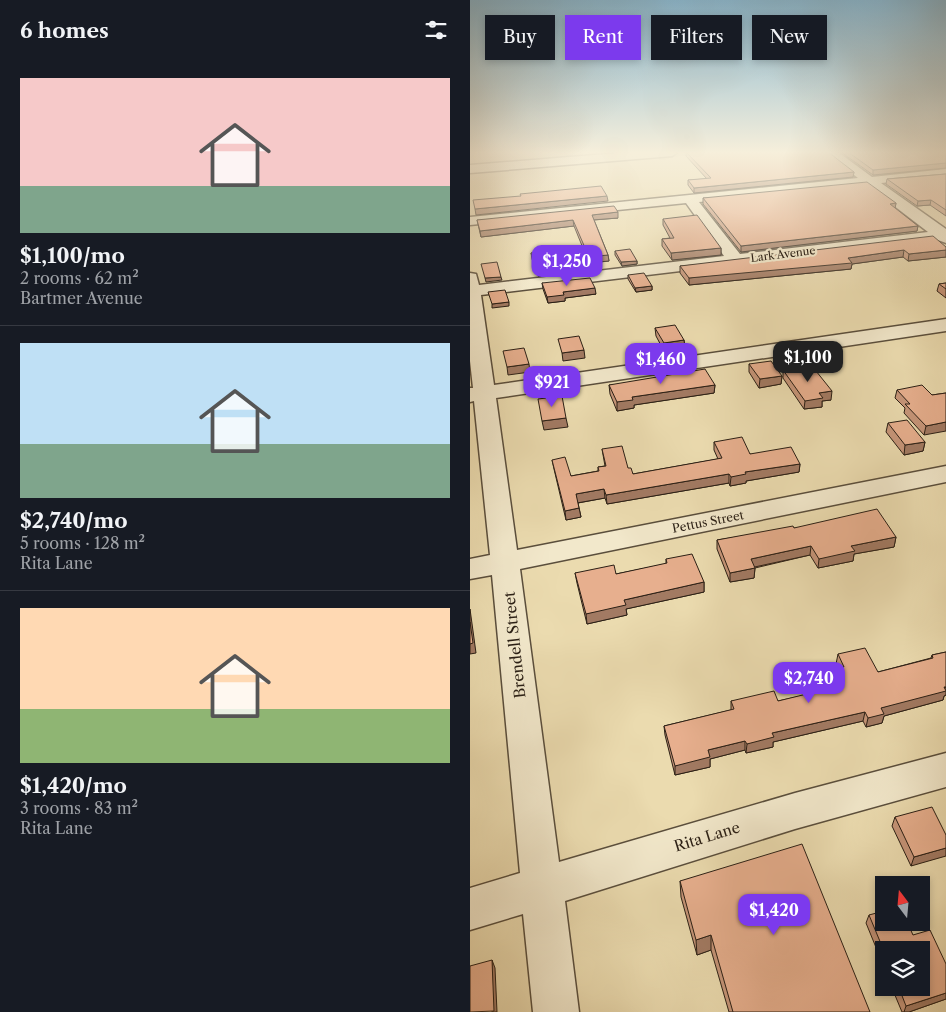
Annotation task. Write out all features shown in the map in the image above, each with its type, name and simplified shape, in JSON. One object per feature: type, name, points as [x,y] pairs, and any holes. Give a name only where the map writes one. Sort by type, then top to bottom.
[{"type":"street","points":[[470,221],[678,199]]},
{"type":"street","points":[[691,199],[736,260]]},
{"type":"street","points":[[894,199],[945,236]]},
{"type":"street","name":"Lark Avenue","points":[[471,287],[736,260],[945,236]]},
{"type":"street","name":"Brendell Street","points":[[471,287],[477,394],[505,562],[556,1012]]},
{"type":"street","points":[[477,394],[946,325]]},
{"type":"street","name":"Pettus Street","points":[[470,569],[946,474]]},
{"type":"street","name":"Rita Lane","points":[[470,908],[785,814],[946,770]]},
{"type":"building","points":[[482,199],[574,199],[475,209],[473,200]]},
{"type":"building","points":[[704,199],[891,199],[896,203],[890,204],[918,226],[741,246]]},
{"type":"building","points":[[916,199],[946,199],[946,210],[931,200],[918,201]]},
{"type":"building","points":[[614,206],[618,212],[592,215],[608,255],[589,257],[573,220],[480,231],[477,220]]},
{"type":"building","points":[[697,215],[721,248],[671,253],[662,239],[674,238],[663,219]]},
{"type":"building","points":[[933,236],[946,247],[946,250],[909,254],[904,250],[848,258],[852,263],[689,278],[680,266]]},
{"type":"building","points":[[630,249],[637,261],[621,262],[615,251]]},
{"type":"building","points":[[552,250],[553,254],[576,251],[583,264],[537,270],[531,253]]},
{"type":"building","points":[[497,262],[501,277],[485,278],[481,264]]},
{"type":"building","points":[[644,273],[652,286],[635,288],[628,275]]},
{"type":"building","points":[[590,278],[595,288],[563,292],[564,295],[547,297],[542,283]]},
{"type":"building","points":[[946,283],[946,289],[939,284]]},
{"type":"building","points":[[505,290],[509,302],[492,304],[488,292]]},
{"type":"building","points":[[675,325],[684,340],[664,343],[655,328]]},
{"type":"building","points":[[579,336],[584,350],[562,353],[558,339]]},
{"type":"building","points":[[524,348],[529,364],[507,367],[503,351]]},
{"type":"building","points":[[771,361],[782,376],[760,379],[749,364]]},
{"type":"building","points":[[812,366],[832,391],[819,393],[823,398],[805,401],[783,370]]},
{"type":"building","points":[[705,369],[715,385],[632,397],[633,400],[617,402],[609,385]]},
{"type":"building","points":[[922,385],[932,395],[946,393],[946,422],[926,426],[905,404],[910,404],[897,390]]},
{"type":"building","points":[[562,396],[566,418],[542,421],[538,399]]},
{"type":"building","points":[[907,420],[925,442],[905,445],[888,423]]},
{"type":"building","points":[[742,437],[750,454],[791,447],[800,464],[745,472],[746,474],[731,477],[729,474],[606,495],[604,489],[576,494],[579,508],[565,511],[552,460],[565,457],[571,476],[599,471],[598,467],[606,466],[602,449],[622,446],[628,468],[631,468],[633,474],[722,458],[714,442]]},
{"type":"building","points":[[877,509],[896,537],[851,546],[855,551],[819,559],[811,546],[751,559],[755,568],[730,573],[717,540],[793,526],[794,528]]},
{"type":"building","points":[[692,554],[704,582],[624,600],[626,605],[586,614],[575,573],[614,565],[616,574],[667,563],[666,559]]},
{"type":"building","points":[[470,622],[473,643],[470,644]]},
{"type":"building","points":[[865,648],[878,672],[933,658],[932,655],[946,652],[946,687],[944,687],[946,691],[881,708],[884,714],[868,718],[865,712],[772,733],[774,737],[747,744],[745,741],[708,750],[710,757],[675,766],[664,726],[734,709],[731,701],[774,691],[778,701],[815,692],[807,674],[844,667],[838,654]]},
{"type":"building","points":[[932,807],[946,835],[946,848],[914,857],[895,817]]},
{"type":"building","points":[[802,844],[870,1012],[733,1012],[711,935],[696,940],[680,881]]},
{"type":"building","points":[[875,913],[875,929],[869,915]]},
{"type":"building","points":[[930,930],[946,964],[946,993],[906,1006],[902,996],[930,996],[930,941],[880,941],[876,931],[911,931],[913,935]]},
{"type":"building","points":[[492,960],[494,1011],[470,1012],[470,966]]}]
